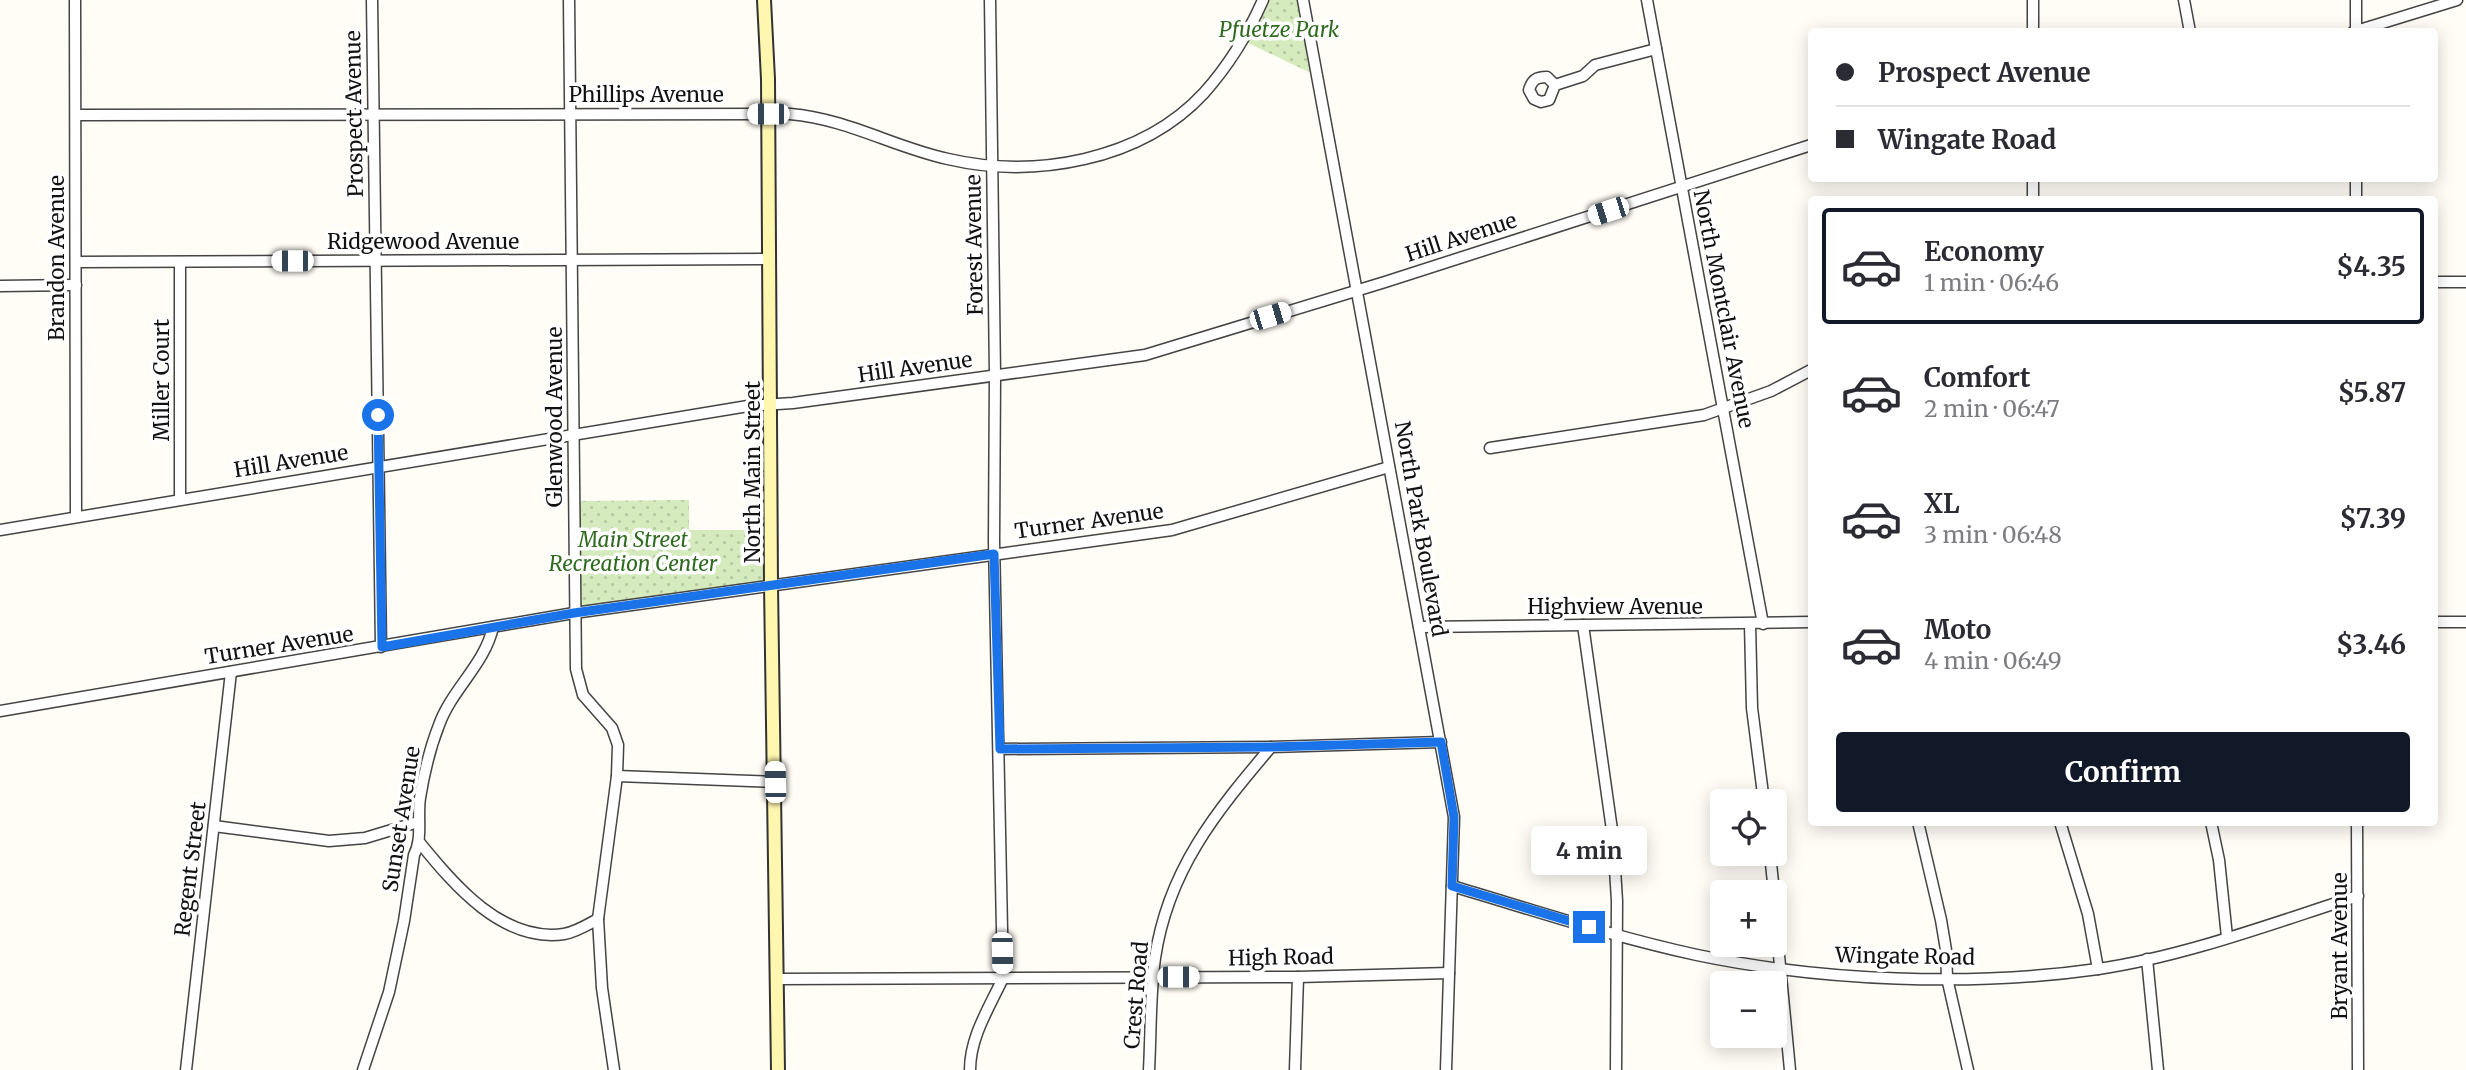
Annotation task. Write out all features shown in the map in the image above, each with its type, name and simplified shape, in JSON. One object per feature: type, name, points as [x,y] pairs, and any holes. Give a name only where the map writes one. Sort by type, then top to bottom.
[{"type":"street","name":"Brandon Avenue","points":[[75,0],[76,516]]},
{"type":"street","name":"Prospect Avenue","points":[[372,0],[382,647]]},
{"type":"street","name":"Glenwood Avenue","points":[[569,0],[576,669],[578,684],[590,705],[612,728],[618,745],[617,776],[598,919],[603,1000],[614,1070]]},
{"type":"street","name":"North Main Street","points":[[764,0],[768,114],[778,1070]]},
{"type":"street","name":"Forest Avenue","points":[[970,1070],[970,1055],[976,1036],[1003,978],[994,554],[995,376],[990,0]]},
{"type":"street","name":"Phillips Avenue","points":[[76,115],[768,114],[822,117],[930,155],[992,166],[1039,166],[1083,159],[1128,145],[1160,128],[1202,95],[1227,66],[1242,44],[1263,0]]},
{"type":"street","name":"North Park Boulevard","points":[[1303,0],[1454,817],[1446,1070]]},
{"type":"street","name":"North Montclair Avenue","points":[[1647,0],[1763,624]]},
{"type":"street","points":[[2033,0],[2033,28]]},
{"type":"street","points":[[2184,0],[2189,28]]},
{"type":"street","points":[[2355,28],[2356,0]]},
{"type":"street","points":[[2365,28],[2457,0]]},
{"type":"street","points":[[1555,85],[1583,76],[1595,65],[1656,49]]},
{"type":"street","name":"Hill Avenue","points":[[0,530],[771,404],[1145,355],[1808,146]]},
{"type":"street","name":"Ridgewood Avenue","points":[[76,262],[769,260]]},
{"type":"street","name":"Miller Court","points":[[180,262],[180,499]]},
{"type":"street","points":[[2438,282],[2466,282]]},
{"type":"street","points":[[0,286],[76,285]]},
{"type":"street","points":[[1490,448],[1704,415],[1771,391],[1808,372]]},
{"type":"street","name":"Turner Avenue","points":[[0,711],[574,613],[1172,530],[1389,467]]},
{"type":"street","name":"Highview Avenue","points":[[1419,626],[1808,622]]},
{"type":"street","points":[[2438,622],[2466,622]]},
{"type":"street","points":[[1750,624],[1752,708],[1762,789]]},
{"type":"street","points":[[1583,625],[1614,837],[1616,1070]]},
{"type":"street","name":"Sunset Avenue","points":[[363,1070],[389,992],[404,921],[414,855],[420,843],[418,822],[428,756],[439,724],[455,693],[489,644],[492,627]]},
{"type":"street","name":"Regent Street","points":[[186,1070],[232,672]]},
{"type":"street","points":[[1000,749],[1271,747],[1441,742]]},
{"type":"street","name":"Crest Road","points":[[1149,1070],[1157,948],[1165,915],[1183,867],[1212,819],[1271,747]]},
{"type":"street","points":[[617,776],[775,782]]},
{"type":"street","points":[[214,826],[329,841],[365,838],[418,822]]},
{"type":"street","points":[[1919,826],[1941,920],[1947,978],[1968,1070]]},
{"type":"street","points":[[2061,826],[2088,914],[2098,968]]},
{"type":"street","points":[[2212,826],[2227,937]]},
{"type":"street","name":"Bryant Avenue","points":[[2357,826],[2358,1070]]},
{"type":"street","points":[[420,843],[463,893],[515,927],[536,933],[555,934],[571,932],[598,919]]},
{"type":"street","name":"Wingate Road","points":[[1452,886],[1616,935],[1698,955],[1779,970],[1947,978],[2025,975],[2098,968],[2147,959],[2358,896]]},
{"type":"street","points":[[1778,957],[1790,1070]]},
{"type":"street","points":[[2147,959],[2158,1070]]},
{"type":"street","name":"High Road","points":[[778,979],[1449,973]]},
{"type":"street","points":[[1295,1070],[1298,976]]},
{"type":"green space","name":"Pfuetze Park","points":[[1265,0],[1301,0],[1315,75],[1246,42]]},
{"type":"green space","name":"Main Street Recreation Center","points":[[689,500],[689,530],[767,530],[767,581],[580,610],[579,501]]},
{"type":"route","points":[[378,415],[382,647],[574,613],[994,554],[1000,749],[1271,747],[1441,742],[1454,817],[1452,886],[1589,927]]}]
